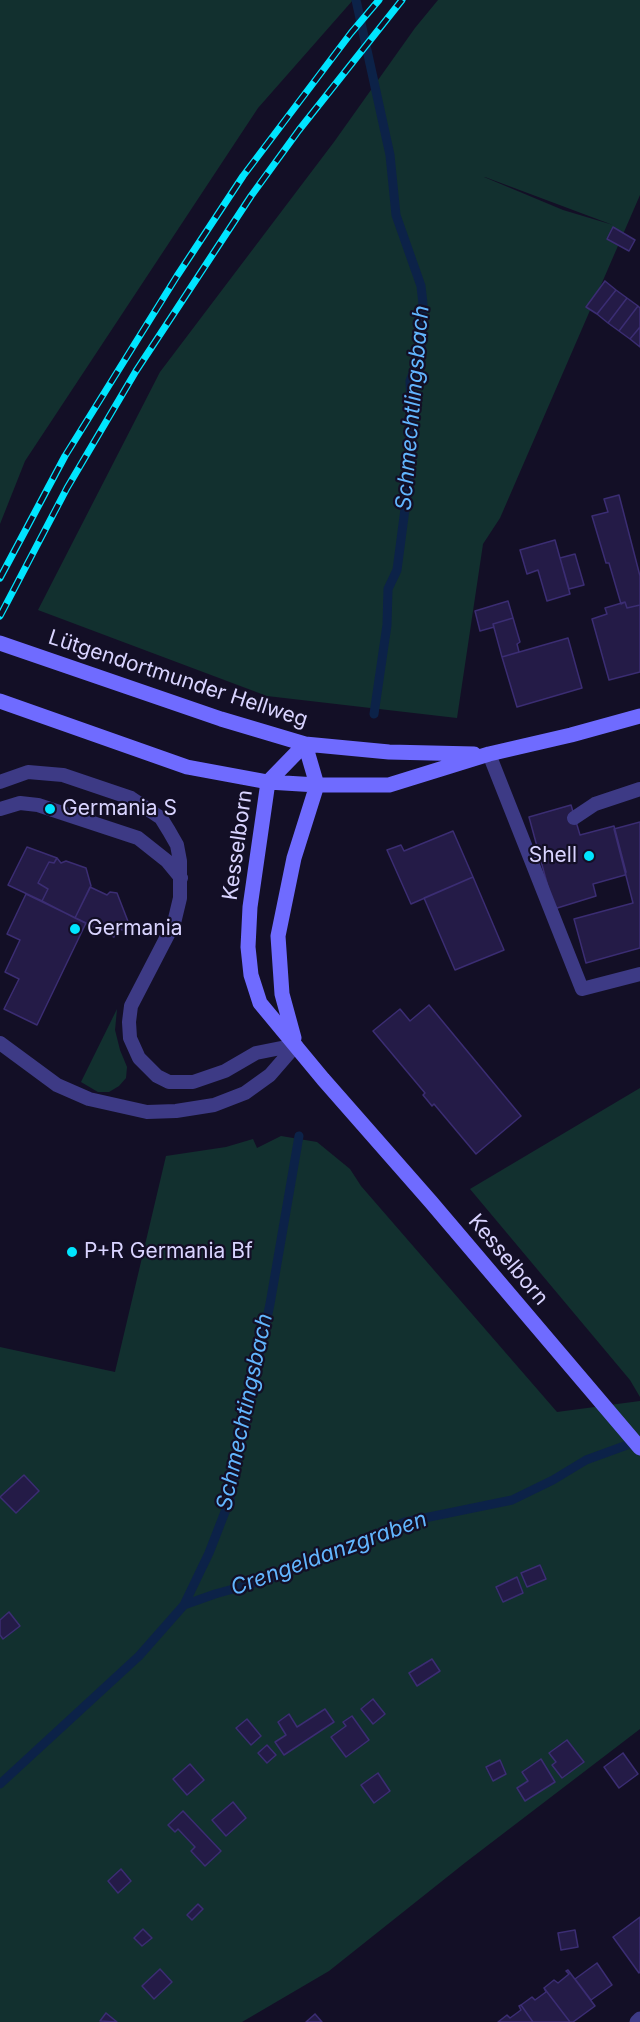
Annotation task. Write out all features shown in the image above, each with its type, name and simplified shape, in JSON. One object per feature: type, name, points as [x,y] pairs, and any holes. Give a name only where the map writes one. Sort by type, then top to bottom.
[{"type":"main road","name":"Lütgendortmunder Hellweg","points":[[0,643],[221,719],[305,744],[389,752],[489,754]]},
{"type":"main road","name":"Lütgendortmunder Hellweg","points":[[0,701],[187,767],[268,782],[317,785],[390,785],[489,754],[640,716]]},
{"type":"main road","name":"Kesselborn","points":[[305,744],[268,782],[250,907],[248,947],[251,975],[260,1003],[640,1448]]},
{"type":"main road","points":[[305,744],[317,785]]},
{"type":"main road","name":"Kesselborn","points":[[296,1045],[282,994],[278,936],[294,858],[317,785]]},
{"type":"lane","points":[[489,754],[526,830],[582,989],[640,974]]},
{"type":"lane","points":[[0,782],[28,772],[63,775],[131,798],[161,819],[177,845],[181,878],[180,898],[174,923],[131,1006],[130,1038],[138,1058],[157,1076],[169,1082],[193,1082],[225,1071],[256,1053],[296,1045]]},
{"type":"lane","points":[[574,818],[595,804],[640,789]]},
{"type":"lane","points":[[0,809],[20,803],[38,805],[138,838],[167,861],[181,878]]},
{"type":"lane","points":[[0,1043],[57,1085],[89,1099],[147,1112],[176,1111],[214,1105],[245,1093],[270,1076],[296,1045]]},
{"type":"green space","points":[[0,0],[353,0],[258,108],[25,461],[0,524]]},
{"type":"green space","points":[[438,0],[640,0],[640,195],[500,518],[483,544],[457,718],[267,696],[38,610],[160,372],[334,142],[415,28]],"holes":[[[484,177],[613,225],[563,210]]]},
{"type":"green space","points":[[117,1009],[115,1030],[127,1067],[126,1078],[109,1092],[98,1092],[81,1082]]},
{"type":"green space","points":[[640,1088],[640,1397],[630,1380],[470,1189]]},
{"type":"green space","points":[[281,1136],[317,1142],[350,1169],[361,1186],[557,1412],[640,1401],[640,1729],[466,1862],[329,1971],[242,2022],[0,2022],[0,1347],[115,1372],[166,1156],[226,1147],[253,1139],[257,1148]]},
{"type":"building","points":[[613,227],[635,240],[629,251],[607,239]]},
{"type":"building","points":[[605,281],[616,290],[597,314],[586,307]]},
{"type":"building","points":[[616,290],[627,298],[608,323],[597,314]]},
{"type":"building","points":[[627,298],[638,306],[619,331],[608,323]]},
{"type":"building","points":[[638,306],[640,308],[640,327],[630,339],[619,331]]},
{"type":"building","points":[[640,327],[640,347],[630,339]]},
{"type":"building","points":[[619,495],[640,576],[640,605],[627,608],[625,602],[621,604],[592,516],[608,512],[604,499]]},
{"type":"building","points":[[555,540],[570,594],[547,601],[538,570],[527,574],[520,550]]},
{"type":"building","points":[[575,554],[584,585],[569,589],[560,558]]},
{"type":"building","points":[[508,601],[513,618],[480,631],[475,611]]},
{"type":"building","points":[[625,602],[627,608],[640,605],[640,672],[609,680],[592,619],[607,614],[605,608]]},
{"type":"building","points":[[513,618],[520,642],[517,644],[519,652],[502,657],[493,624]]},
{"type":"building","points":[[568,638],[582,688],[517,707],[502,657]]},
{"type":"building","points":[[571,805],[580,835],[614,826],[626,872],[625,875],[593,884],[596,896],[554,909],[529,817]]},
{"type":"building","points":[[640,822],[640,948],[586,963],[574,919],[633,903],[614,829]]},
{"type":"building","points":[[453,831],[473,877],[411,904],[387,850],[401,845],[404,851]]},
{"type":"building","points":[[27,847],[57,858],[54,863],[49,862],[38,883],[48,889],[42,901],[8,885]]},
{"type":"building","points":[[57,858],[61,863],[66,861],[86,868],[91,886],[75,918],[42,901],[48,889],[38,883],[49,862],[54,863]]},
{"type":"building","points":[[473,877],[504,950],[455,970],[424,898]]},
{"type":"building","points":[[90,887],[107,895],[110,892],[117,893],[129,924],[123,930],[117,929],[114,937],[75,918]]},
{"type":"building","points":[[26,894],[86,923],[37,1025],[4,1009],[19,979],[5,972],[20,940],[7,934]]},
{"type":"building","points":[[429,1005],[521,1116],[476,1154],[434,1104],[432,1106],[423,1095],[425,1093],[373,1031],[400,1009],[410,1021]]},
{"type":"building","points":[[24,1475],[39,1491],[16,1513],[0,1497]]},
{"type":"building","points":[[540,1565],[546,1579],[527,1587],[521,1573]]},
{"type":"building","points":[[517,1577],[523,1593],[503,1602],[496,1587]]},
{"type":"building","points":[[9,1612],[20,1626],[3,1639],[0,1635],[0,1620]]},
{"type":"building","points":[[432,1659],[440,1671],[417,1686],[409,1673]]},
{"type":"building","points":[[373,1699],[385,1714],[373,1724],[361,1709]]},
{"type":"building","points":[[325,1709],[334,1722],[284,1755],[275,1742],[286,1735],[278,1722],[289,1714],[297,1727]]},
{"type":"building","points":[[352,1716],[369,1740],[346,1757],[331,1737],[346,1726],[343,1722]]},
{"type":"building","points":[[247,1719],[261,1736],[251,1745],[236,1728]]},
{"type":"building","points":[[567,1740],[584,1762],[562,1778],[552,1765],[556,1762],[549,1753]]},
{"type":"building","points":[[267,1745],[276,1755],[267,1763],[258,1753]]},
{"type":"building","points":[[623,1753],[638,1774],[619,1788],[604,1767]]},
{"type":"building","points":[[541,1759],[555,1782],[525,1801],[517,1788],[528,1781],[522,1772]]},
{"type":"building","points":[[500,1760],[506,1774],[493,1781],[486,1767]]},
{"type":"building","points":[[190,1764],[204,1780],[187,1795],[173,1779]]},
{"type":"building","points":[[378,1773],[390,1791],[374,1803],[361,1785]]},
{"type":"building","points":[[233,1802],[246,1818],[226,1836],[212,1820]]},
{"type":"building","points":[[183,1811],[221,1851],[205,1866],[191,1851],[195,1847],[178,1829],[175,1832],[168,1825]]},
{"type":"building","points":[[121,1869],[131,1881],[118,1893],[108,1881]]},
{"type":"building","points":[[198,1904],[203,1909],[192,1920],[187,1915]]},
{"type":"building","points":[[640,1917],[640,1972],[639,1973],[613,1937]]},
{"type":"building","points":[[143,1929],[152,1938],[142,1946],[134,1938]]},
{"type":"building","points":[[575,1930],[578,1947],[561,1950],[558,1933]]},
{"type":"building","points":[[597,1963],[612,1985],[591,2000],[575,1979]]},
{"type":"building","points":[[160,1969],[172,1982],[154,1999],[142,1986]]},
{"type":"building","points":[[568,1970],[595,2006],[573,2022],[570,2022],[544,1988],[554,1980],[558,1983],[569,1974],[566,1971]]},
{"type":"building","points":[[544,1988],[570,2022],[533,2022],[521,2005],[532,1997],[535,2000],[546,1992]]},
{"type":"building","points":[[521,2005],[533,2022],[498,2022],[507,2015],[510,2018],[521,2010],[519,2006]]},
{"type":"building","points":[[106,2013],[117,2022],[100,2021]]},
{"type":"building","points":[[315,2014],[322,2022],[306,2022]]},
{"type":"waterway","name":"Schmechtlingsbach","points":[[356,0],[390,155],[396,215],[421,286],[423,304],[421,352],[410,381],[412,425],[410,471],[397,570],[388,589],[387,625],[374,714]]},
{"type":"waterway","name":"Schmechtingsbach","points":[[0,1784],[139,1656],[184,1605],[209,1553],[230,1499],[270,1304],[299,1136]]},
{"type":"waterway","name":"Crengeldanzgraben","points":[[184,1605],[269,1579],[405,1522],[512,1500],[553,1480],[586,1460],[638,1441]]},
{"type":"railway","points":[[0,578],[65,456],[177,276],[243,176],[351,33],[379,0]]},
{"type":"railway","points":[[0,616],[67,488],[136,371],[251,196],[299,130],[402,0]]},
{"type":"place","name":"Germania S","points":[[50,809]]},
{"type":"place","name":"Shell","points":[[589,856]]},
{"type":"place","name":"Germania","points":[[75,929]]},
{"type":"place","name":"P+R Germania Bf","points":[[72,1252]]}]
